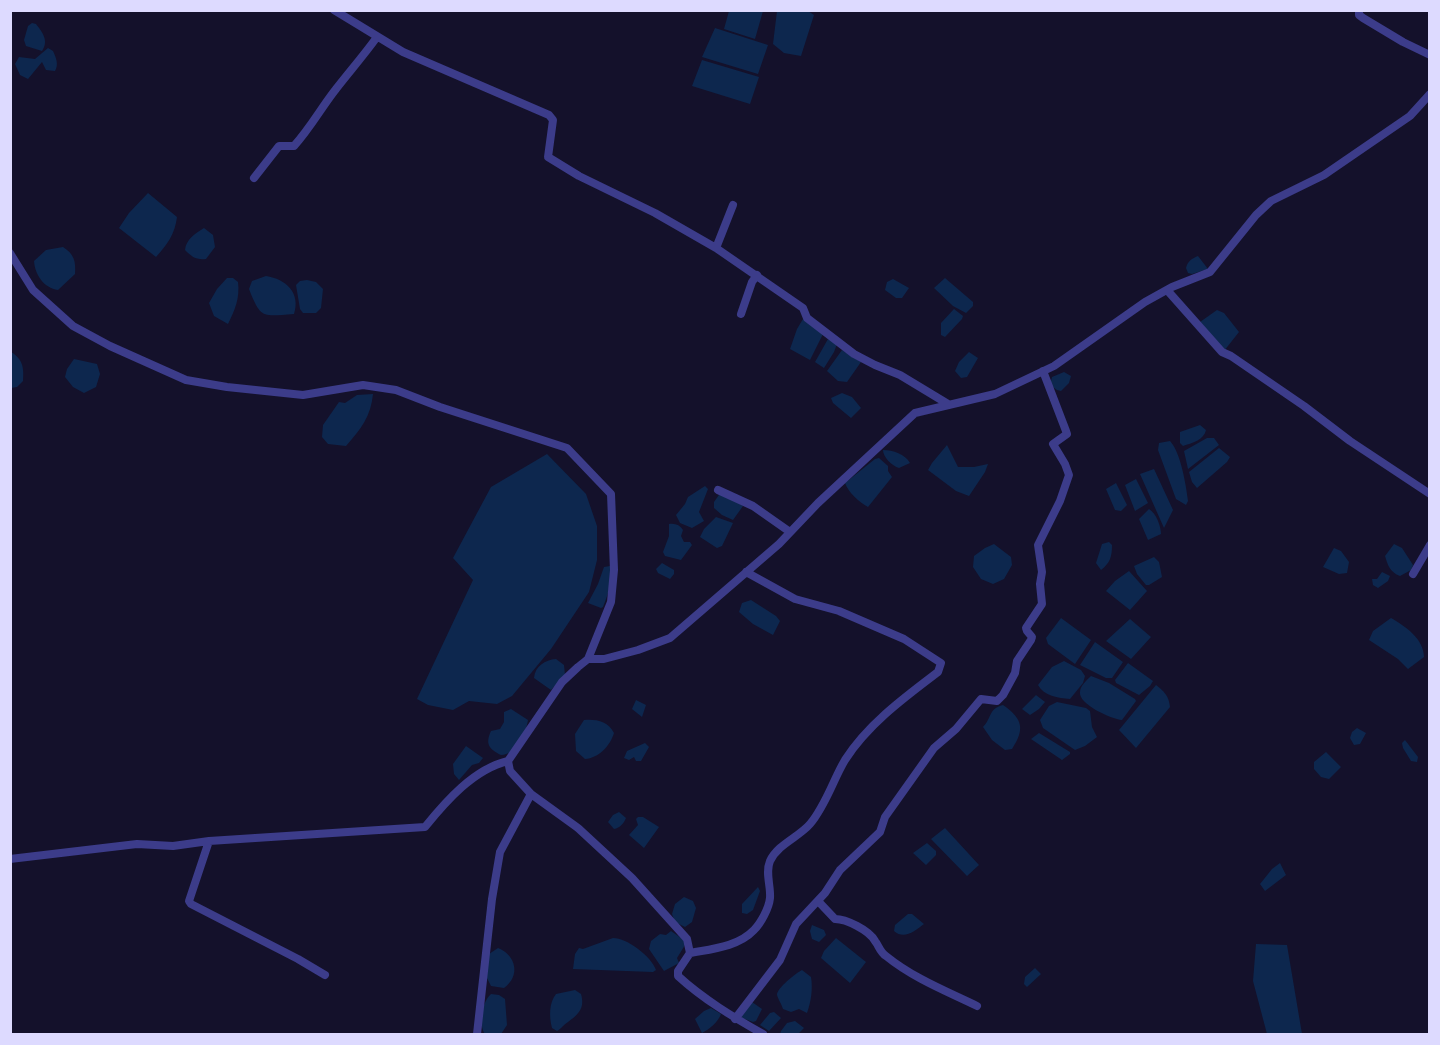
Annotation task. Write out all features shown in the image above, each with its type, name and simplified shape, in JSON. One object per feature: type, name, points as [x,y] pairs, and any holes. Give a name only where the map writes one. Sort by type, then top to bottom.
[{"type":"street","points":[[334,10],[403,52],[549,115],[553,120],[548,157],[579,176],[655,213],[716,248],[803,308],[807,318],[854,354],[900,375],[948,404]]},
{"type":"street","points":[[1359,10],[1359,15],[1363,18],[1430,55]]},
{"type":"street","points":[[254,178],[279,146],[294,146],[312,126],[335,90],[377,37]]},
{"type":"street","points":[[588,659],[615,656],[670,638],[790,532],[915,413],[995,394],[1043,371],[1167,290],[1209,272],[1256,215],[1271,201],[1324,175],[1410,117],[1430,94]]},
{"type":"street","points":[[716,248],[733,205]]},
{"type":"street","points":[[10,253],[33,290],[74,326],[110,346],[186,380],[303,395],[363,385],[396,390],[440,407],[567,448],[611,494],[614,570],[611,602],[588,659],[562,682],[508,761],[496,764],[478,775],[445,803],[425,827],[173,846],[137,844],[10,859]]},
{"type":"street","points":[[741,314],[752,282],[757,275]]},
{"type":"street","points":[[1167,290],[1222,352],[1232,356],[1350,441],[1430,494]]},
{"type":"street","points":[[735,1019],[780,960],[796,924],[818,901],[840,870],[880,832],[885,818],[934,748],[956,729],[981,699],[997,701],[1003,695],[1015,673],[1017,661],[1031,640],[1032,637],[1026,628],[1042,604],[1040,584],[1042,572],[1038,545],[1060,501],[1069,475],[1053,444],[1066,434],[1066,431],[1043,371]]},
{"type":"street","points":[[718,489],[753,506],[790,532]]},
{"type":"street","points":[[1413,574],[1430,545]]},
{"type":"street","points":[[690,953],[721,948],[740,940],[754,930],[767,910],[770,897],[768,880],[770,862],[776,853],[809,826],[846,759],[859,742],[892,708],[938,672],[941,663],[904,639],[839,611],[795,599],[746,572]]},
{"type":"street","points":[[508,761],[510,771],[531,794],[578,828],[632,878],[687,939],[690,953],[678,971],[678,976],[690,988],[763,1035]]},
{"type":"street","points":[[477,1035],[492,899],[500,852],[531,794]]},
{"type":"street","points":[[209,842],[190,904],[326,975]]},
{"type":"street","points":[[818,901],[835,920],[843,919],[858,926],[872,937],[883,954],[923,981],[977,1006]]},
{"type":"water","points":[[729,11],[763,11],[755,39],[724,29]]},
{"type":"water","points":[[777,11],[808,11],[814,15],[801,56],[784,53],[773,44]]},
{"type":"water","points":[[32,23],[36,24],[44,37],[45,44],[42,51],[26,46],[24,40],[28,26]]},
{"type":"water","points":[[715,28],[768,45],[758,74],[702,57]]},
{"type":"water","points":[[48,48],[53,51],[56,59],[55,71],[46,70],[42,62],[28,79],[20,75],[15,64],[19,57],[35,59]]},
{"type":"water","points":[[702,60],[759,77],[750,104],[692,86]]},
{"type":"water","points":[[148,193],[177,217],[170,239],[156,257],[119,228],[129,213]]},
{"type":"water","points":[[204,228],[213,235],[215,247],[206,259],[199,259],[185,250],[189,240]]},
{"type":"water","points":[[63,247],[74,258],[75,274],[58,290],[48,287],[41,280],[34,261],[46,250]]},
{"type":"water","points":[[1198,256],[1208,269],[1188,273],[1186,268],[1188,264]]},
{"type":"water","points":[[266,276],[280,280],[290,288],[296,306],[294,314],[269,315],[260,311],[249,289],[252,281]]},
{"type":"water","points":[[227,278],[233,278],[238,282],[236,304],[228,324],[214,316],[209,303]]},
{"type":"water","points":[[945,278],[973,302],[973,306],[966,313],[953,306],[934,288]]},
{"type":"water","points":[[893,279],[909,288],[902,298],[896,298],[885,290],[887,282]]},
{"type":"water","points":[[300,281],[316,282],[323,289],[321,308],[316,313],[303,313],[300,309],[296,285]]},
{"type":"water","points":[[954,309],[963,316],[945,337],[941,335],[941,323]]},
{"type":"water","points":[[1217,310],[1224,313],[1239,332],[1224,351],[1200,322]]},
{"type":"water","points":[[803,319],[823,334],[810,360],[790,349]]},
{"type":"water","points":[[828,339],[837,344],[824,368],[815,362]]},
{"type":"water","points":[[842,350],[861,362],[847,382],[838,381],[827,371]]},
{"type":"water","points":[[11,352],[23,368],[23,381],[17,387],[11,388]]},
{"type":"water","points":[[969,352],[978,358],[967,377],[961,378],[955,371],[959,362]]},
{"type":"water","points":[[74,359],[97,364],[100,374],[96,387],[84,393],[73,387],[65,377]]},
{"type":"water","points":[[1064,372],[1071,376],[1069,383],[1061,391],[1057,390],[1050,385],[1052,377]]},
{"type":"water","points":[[842,393],[852,397],[861,408],[851,418],[833,403],[831,398]]},
{"type":"water","points":[[373,394],[364,422],[346,446],[328,444],[322,437],[323,425],[339,402],[345,403],[357,395]]},
{"type":"water","points":[[1200,425],[1206,430],[1203,436],[1183,446],[1180,443],[1180,432]]},
{"type":"water","points":[[1207,438],[1214,438],[1219,445],[1188,469],[1184,451]]},
{"type":"water","points":[[1170,441],[1177,453],[1182,470],[1188,501],[1186,505],[1176,499],[1158,450],[1159,443]]},
{"type":"water","points":[[947,445],[958,467],[988,464],[969,496],[956,491],[928,470]]},
{"type":"water","points":[[1219,448],[1230,457],[1197,488],[1189,472]]},
{"type":"water","points":[[883,450],[898,453],[910,463],[896,467],[886,458]]},
{"type":"water","points":[[547,454],[586,494],[597,526],[597,560],[589,592],[551,649],[512,696],[497,704],[469,701],[453,710],[428,705],[417,699],[473,580],[453,558],[491,487]]},
{"type":"water","points":[[879,458],[888,466],[892,477],[868,507],[854,496],[845,483]]},
{"type":"water","points":[[1154,469],[1173,510],[1164,528],[1140,474]]},
{"type":"water","points":[[1136,479],[1148,503],[1135,511],[1125,485]]},
{"type":"water","points":[[1116,483],[1127,505],[1121,511],[1115,510],[1106,489]]},
{"type":"water","points":[[705,486],[708,489],[699,512],[704,521],[692,528],[680,523],[676,515],[688,497]]},
{"type":"water","points":[[721,492],[743,506],[733,520],[714,508],[714,502]]},
{"type":"water","points":[[1149,509],[1158,520],[1161,534],[1148,540],[1139,519]]},
{"type":"water","points":[[716,517],[733,523],[722,546],[717,548],[700,537],[704,529]]},
{"type":"water","points":[[669,524],[680,527],[683,530],[681,536],[684,542],[690,542],[692,545],[681,560],[665,556],[663,552],[669,536]]},
{"type":"water","points":[[1109,542],[1112,545],[1111,556],[1101,570],[1096,563],[1102,544]]},
{"type":"water","points":[[994,544],[1011,557],[1012,565],[1004,579],[993,584],[981,579],[973,567],[974,556]]},
{"type":"water","points":[[1394,544],[1402,548],[1413,565],[1411,570],[1400,576],[1390,568],[1385,556]]},
{"type":"water","points":[[1334,548],[1341,551],[1349,562],[1347,573],[1339,574],[1323,567]]},
{"type":"water","points":[[1154,557],[1159,562],[1162,577],[1146,585],[1134,566]]},
{"type":"water","points":[[662,563],[674,570],[670,579],[658,573],[656,569]]},
{"type":"water","points":[[610,566],[610,582],[603,607],[588,603],[604,567]]},
{"type":"water","points":[[1129,571],[1147,591],[1130,610],[1106,591]]},
{"type":"water","points":[[1382,572],[1390,576],[1388,581],[1378,588],[1373,585],[1372,579],[1377,579]]},
{"type":"water","points":[[751,600],[780,621],[773,635],[753,624],[739,612],[742,603]]},
{"type":"water","points":[[1061,618],[1091,640],[1075,664],[1048,644],[1046,638]]},
{"type":"water","points":[[1391,618],[1413,634],[1423,650],[1424,657],[1408,669],[1398,659],[1369,640],[1373,631]]},
{"type":"water","points":[[1130,619],[1151,637],[1131,659],[1106,641]]},
{"type":"water","points":[[1095,642],[1123,662],[1112,678],[1106,678],[1080,665]]},
{"type":"water","points":[[556,659],[564,665],[565,675],[551,690],[534,678],[541,664]]},
{"type":"water","points":[[1064,661],[1081,670],[1085,676],[1083,683],[1070,699],[1048,694],[1038,685],[1052,667]]},
{"type":"water","points":[[1128,663],[1153,681],[1139,695],[1116,683],[1115,680]]},
{"type":"water","points":[[1091,676],[1109,683],[1135,699],[1136,701],[1122,720],[1096,710],[1081,697],[1081,688]]},
{"type":"water","points":[[1156,685],[1166,694],[1170,707],[1136,748],[1119,730]]},
{"type":"water","points":[[1036,695],[1045,702],[1030,715],[1022,709]]},
{"type":"water","points":[[636,700],[646,705],[642,717],[632,709]]},
{"type":"water","points":[[1057,702],[1086,708],[1090,711],[1092,727],[1097,737],[1075,750],[1043,728],[1040,720],[1049,706]]},
{"type":"water","points":[[1003,705],[1015,715],[1020,725],[1019,736],[1012,749],[1005,750],[992,740],[983,727],[992,711]]},
{"type":"water","points":[[511,709],[528,720],[527,725],[516,747],[501,755],[489,746],[488,739],[491,731],[500,729],[504,722],[504,712]]},
{"type":"water","points":[[584,720],[601,722],[614,733],[603,750],[585,759],[576,751],[575,734]]},
{"type":"water","points":[[1357,728],[1366,733],[1360,744],[1354,745],[1350,738],[1352,732]]},
{"type":"water","points":[[1039,733],[1070,754],[1062,760],[1031,739]]},
{"type":"water","points":[[1405,740],[1418,757],[1417,762],[1411,761],[1403,748],[1402,743]]},
{"type":"water","points":[[645,743],[649,747],[641,761],[636,761],[634,757],[629,760],[624,758],[627,751]]},
{"type":"water","points":[[466,746],[483,758],[479,763],[472,765],[459,780],[454,774],[453,764]]},
{"type":"water","points":[[1326,752],[1341,767],[1329,779],[1321,777],[1314,769],[1314,762]]},
{"type":"water","points":[[619,812],[626,818],[622,825],[614,829],[608,822],[613,815]]},
{"type":"water","points":[[643,817],[659,827],[644,848],[629,835],[638,825],[636,819]]},
{"type":"water","points":[[945,828],[979,865],[967,876],[931,839]]},
{"type":"water","points":[[927,843],[936,851],[936,855],[926,865],[913,853]]},
{"type":"water","points":[[1280,863],[1286,875],[1265,891],[1260,884]]},
{"type":"water","points":[[758,887],[760,891],[753,910],[747,914],[742,913],[742,904]]},
{"type":"water","points":[[684,897],[693,901],[696,908],[692,922],[685,927],[675,922],[672,914],[675,904]]},
{"type":"water","points":[[908,914],[912,914],[924,924],[909,934],[898,934],[894,931],[895,925]]},
{"type":"water","points":[[812,925],[824,930],[826,935],[819,942],[812,939],[810,931]]},
{"type":"water","points":[[671,931],[684,940],[685,945],[677,958],[679,963],[664,971],[649,949],[651,941],[660,934],[666,935]]},
{"type":"water","points":[[613,938],[625,941],[638,949],[649,959],[656,970],[653,972],[573,969],[575,954],[579,948],[583,949]]},
{"type":"water","points":[[836,938],[866,962],[850,983],[821,958]]},
{"type":"water","points":[[1256,944],[1287,945],[1302,1034],[1267,1034],[1253,981]]},
{"type":"water","points":[[498,948],[509,956],[514,966],[513,978],[504,988],[491,986],[486,976],[489,954]]},
{"type":"water","points":[[1035,968],[1041,974],[1027,987],[1024,984],[1025,977]]},
{"type":"water","points":[[802,970],[811,977],[810,1004],[807,1013],[799,1009],[791,1012],[783,1009],[777,995],[791,977]]},
{"type":"water","points":[[575,990],[581,994],[580,1010],[557,1031],[552,1028],[550,1019],[554,998],[556,994]]},
{"type":"water","points":[[491,994],[505,999],[507,1025],[501,1034],[485,1034],[483,1030],[482,1013],[485,1002]]},
{"type":"water","points":[[752,1002],[762,1009],[756,1021],[753,1022],[742,1018],[741,1014]]},
{"type":"water","points":[[711,1008],[721,1014],[713,1025],[702,1033],[695,1019]]},
{"type":"water","points":[[774,1012],[781,1018],[769,1031],[760,1025],[770,1013]]},
{"type":"water","points":[[795,1021],[804,1028],[798,1034],[780,1034],[787,1023]]}]
